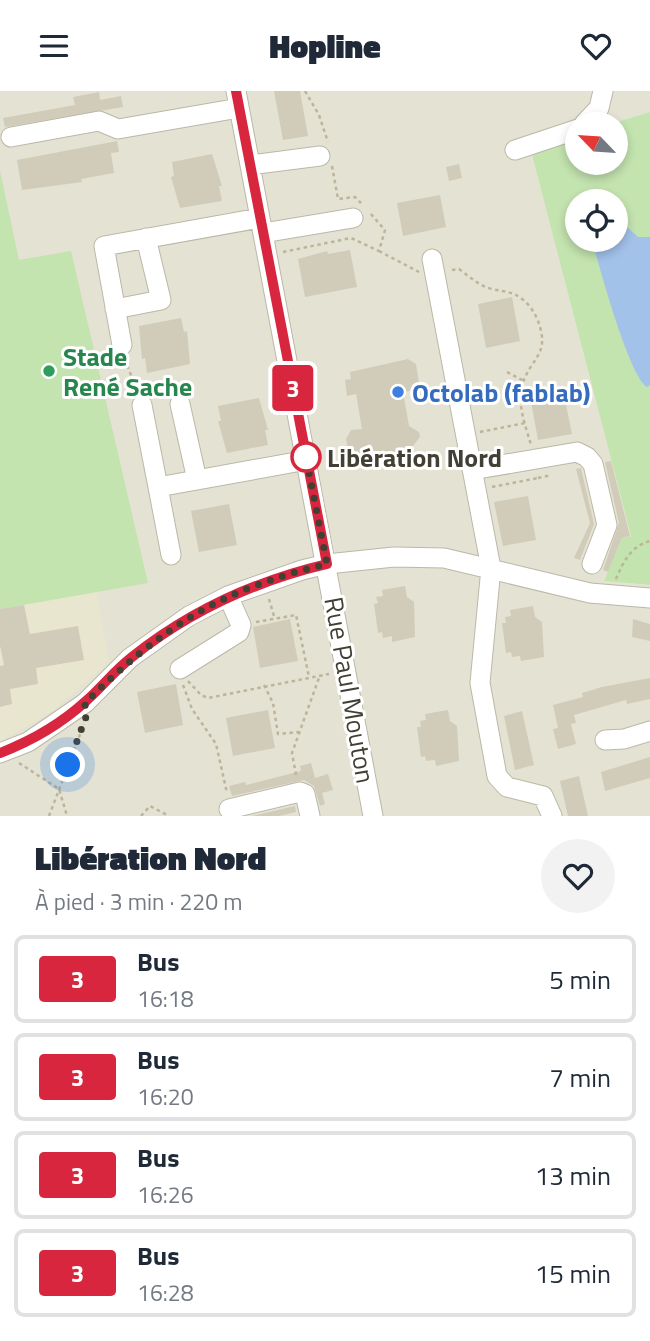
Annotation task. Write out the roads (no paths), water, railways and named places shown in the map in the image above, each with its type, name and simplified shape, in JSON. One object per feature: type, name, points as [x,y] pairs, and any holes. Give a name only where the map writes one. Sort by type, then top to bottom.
[{"type":"street","points":[[594,112],[603,91]]},
{"type":"street","points":[[11,137],[99,121],[118,129],[237,99]]},
{"type":"street","name":"Rue Paul Mouton","points":[[237,99],[373,816]]},
{"type":"street","points":[[515,150],[565,133]]},
{"type":"street","points":[[250,165],[326,154]]},
{"type":"street","points":[[122,345],[104,246],[146,238],[353,218]]},
{"type":"street","points":[[115,309],[161,300],[146,238]]},
{"type":"street","points":[[433,266],[491,568],[480,683],[497,776],[507,787],[543,796],[552,816]]},
{"type":"street","points":[[180,404],[197,480]]},
{"type":"street","points":[[142,405],[171,555]]},
{"type":"street","points":[[474,480],[534,458],[577,452],[587,457],[593,464],[607,526],[592,564]]},
{"type":"street","points":[[158,487],[307,460]]},
{"type":"street","points":[[1,752],[28,742],[85,703],[130,658],[189,616],[228,596],[327,564],[394,558],[444,558],[574,590],[650,598]]},
{"type":"street","points":[[180,669],[239,632],[242,625],[228,596]]},
{"type":"street","points":[[605,740],[624,739],[650,731]]},
{"type":"street","points":[[229,809],[300,792],[305,795],[310,816]]},
{"type":"water","points":[[628,228],[638,237],[650,237],[650,385],[647,387],[632,363],[595,252],[628,252]]},
{"type":"place","name":"Stade René Sache","points":[[49,371]]},
{"type":"place","name":"Octolab (fablab)","points":[[398,392]]},
{"type":"place","name":"Libération Nord","points":[[306,457]]}]
